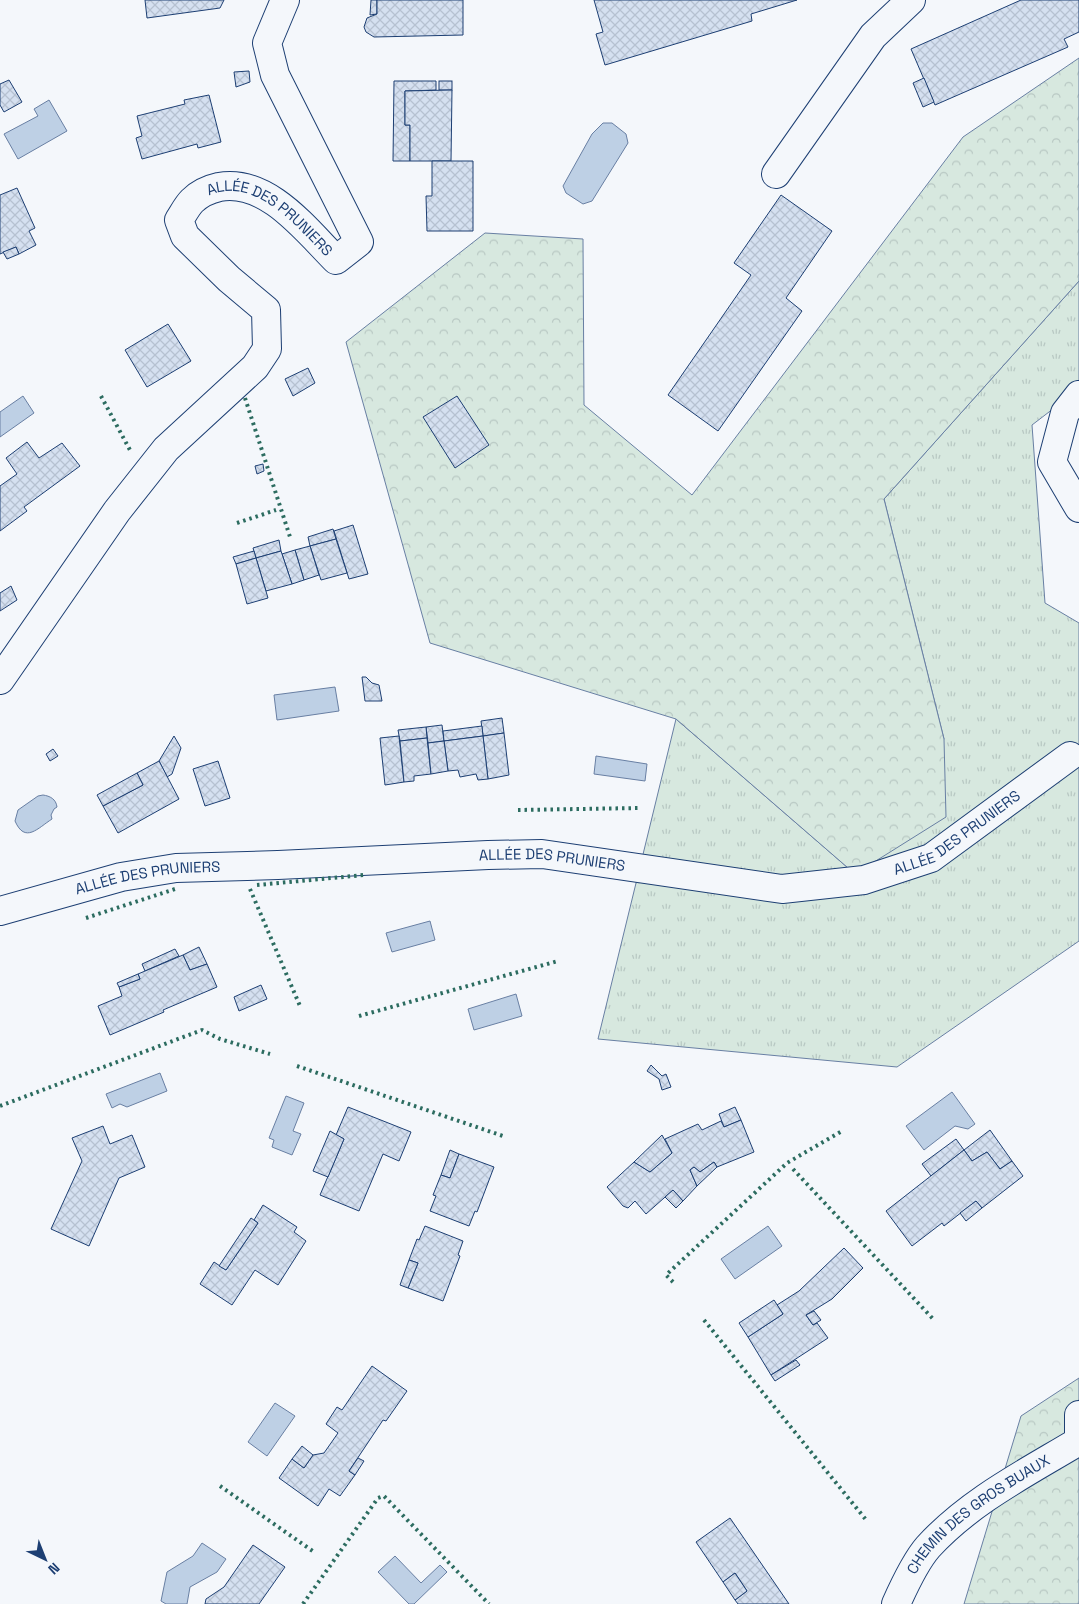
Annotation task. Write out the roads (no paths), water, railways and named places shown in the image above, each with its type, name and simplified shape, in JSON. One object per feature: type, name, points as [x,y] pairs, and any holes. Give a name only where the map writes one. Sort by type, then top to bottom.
[{"type":"street","name":"ALLÉE DES PRUNIERS","points":[[0,680],[117,511],[166,449],[255,367],[267,349],[266,310],[185,236],[179,220],[192,200],[211,188],[230,185],[248,187],[277,203],[336,260],[359,242],[275,75],[267,44],[284,0]]},
{"type":"street","points":[[776,174],[873,36],[910,0]]},
{"type":"street","points":[[1079,395],[1065,413],[1052,462],[1079,508]]},
{"type":"street","name":"ALLÉE DES PRUNIERS","points":[[0,911],[121,877],[176,868],[278,866],[488,855],[542,854],[782,888],[864,880],[931,858],[1070,756]]},
{"type":"street","points":[[1079,1415],[1079,1441]]},
{"type":"street","name":"CHEMIN DES GROS BUAUX","points":[[896,1604],[928,1548],[954,1521],[983,1499],[1079,1441]]},
{"type":"water","points":[[49,100],[67,131],[18,159],[4,134],[38,116],[34,109]]},
{"type":"water","points":[[603,123],[612,123],[626,134],[628,143],[592,201],[583,204],[566,193],[563,186],[592,134]]},
{"type":"water","points":[[23,396],[34,413],[0,437],[0,412]]},
{"type":"water","points":[[335,687],[339,711],[277,720],[274,695]]},
{"type":"water","points":[[596,756],[647,764],[645,781],[594,774]]},
{"type":"water","points":[[43,795],[52,798],[56,804],[57,807],[51,815],[52,819],[37,830],[27,833],[23,832],[15,821],[18,810],[38,796]]},
{"type":"water","points":[[430,921],[435,940],[392,952],[386,933]]},
{"type":"water","points":[[516,994],[522,1016],[474,1030],[468,1009]]},
{"type":"water","points":[[160,1073],[167,1091],[127,1107],[120,1104],[112,1108],[106,1094]]},
{"type":"water","points":[[952,1092],[975,1124],[968,1129],[955,1126],[924,1150],[906,1126]]},
{"type":"water","points":[[286,1096],[304,1103],[293,1131],[301,1134],[292,1155],[272,1147],[274,1140],[269,1138]]},
{"type":"water","points":[[768,1226],[782,1246],[735,1279],[721,1259]]},
{"type":"water","points":[[275,1403],[295,1416],[267,1456],[248,1442]]},
{"type":"water","points":[[202,1543],[226,1559],[217,1572],[190,1587],[187,1604],[166,1604],[161,1601],[167,1572],[193,1556]]},
{"type":"water","points":[[395,1556],[421,1583],[440,1565],[447,1572],[414,1604],[409,1604],[378,1572]]}]
